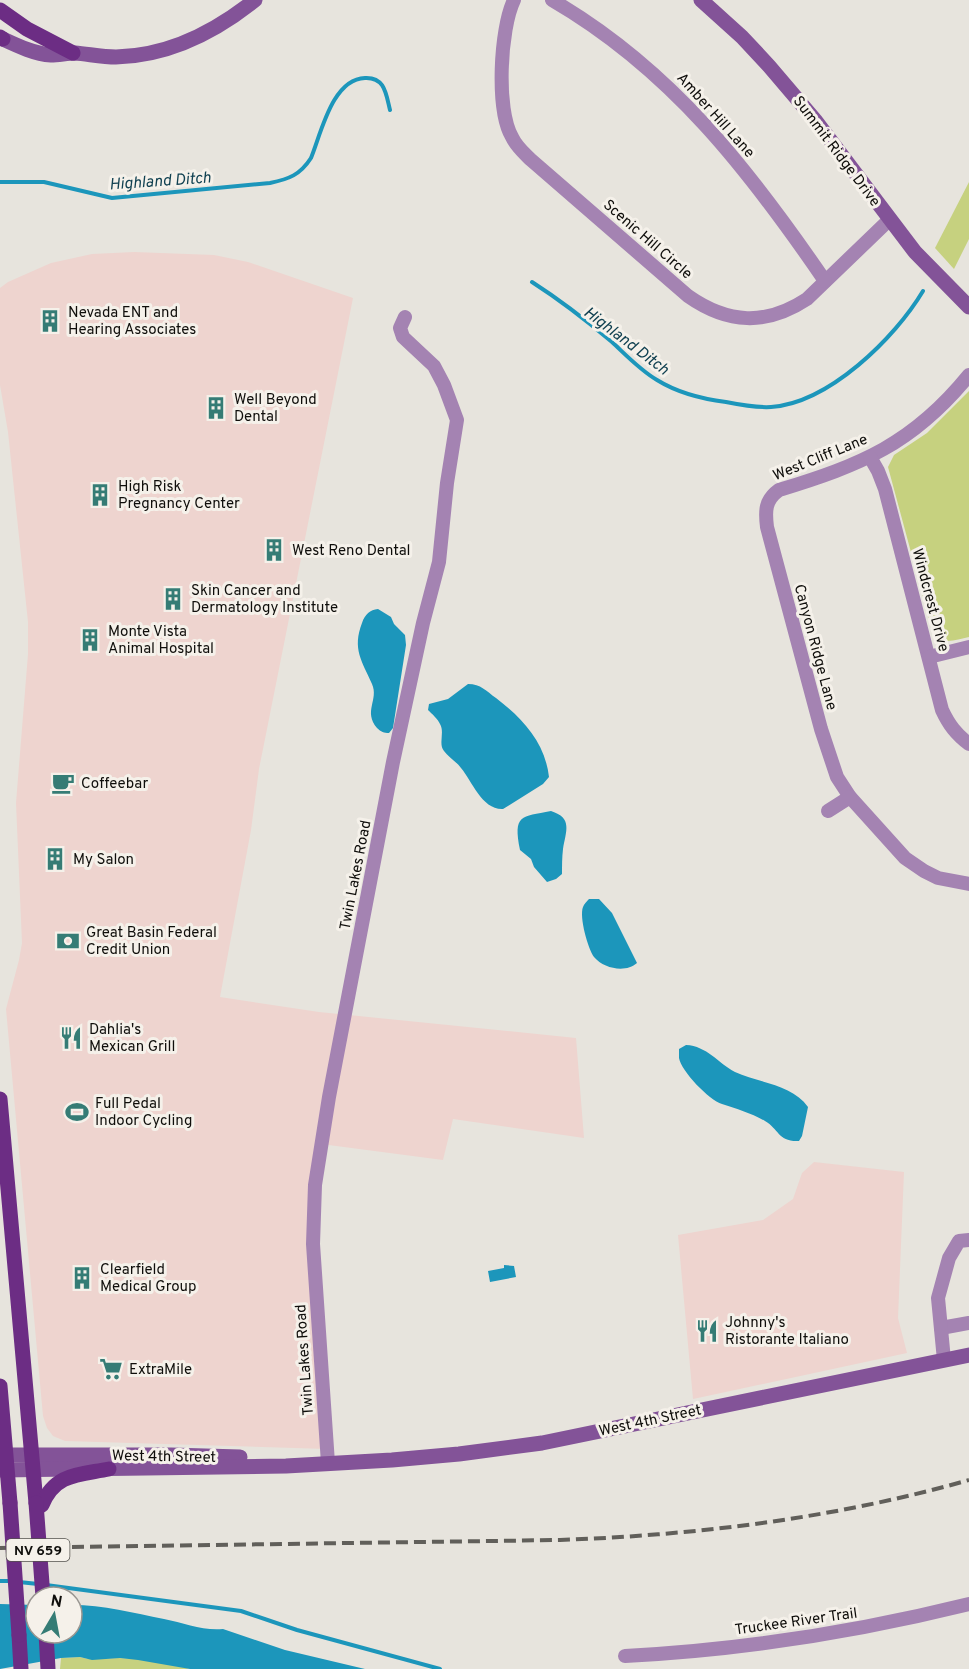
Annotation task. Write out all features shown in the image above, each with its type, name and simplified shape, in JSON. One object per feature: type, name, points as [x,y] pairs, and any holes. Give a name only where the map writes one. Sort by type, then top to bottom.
[{"type":"main road","points":[[2,38],[41,53],[132,56],[176,46],[215,29],[255,0]]},
{"type":"main road","name":"Summit Ridge Drive","points":[[701,0],[742,37],[769,66],[837,148],[889,220],[930,268],[969,308]]},
{"type":"main road","points":[[0,10],[27,29],[73,53]]},
{"type":"main road","points":[[0,1100],[33,1462],[39,1504]]},
{"type":"main road","name":"West 4th Street","points":[[33,1462],[109,1469],[286,1466],[436,1456],[542,1443],[969,1355]]},
{"type":"main road","name":"NV 659","points":[[0,1386],[5,1507],[15,1569],[21,1669]]},
{"type":"main road","name":"West 4th Street","points":[[4,1463],[171,1455],[328,1463]]},
{"type":"main road","points":[[39,1504],[53,1485],[66,1478],[109,1469]]},
{"type":"main road","name":"NV 659","points":[[39,1504],[39,1559],[42,1585]]},
{"type":"main road","points":[[47,1645],[48,1669]]},
{"type":"street","name":"Scenic Hill Circle","points":[[513,0],[502,42],[504,110],[511,137],[530,159],[688,296],[704,307],[719,314],[738,318],[757,318],[777,314],[794,307],[807,298],[889,220]]},
{"type":"street","name":"Amber Hill Lane","points":[[552,0],[578,15],[633,55],[686,103],[736,160],[825,281]]},
{"type":"street","name":"Twin Lakes Road","points":[[328,1463],[313,1244],[315,1185],[329,1097],[393,762],[423,622],[439,562],[447,483],[457,420],[434,366],[403,337],[400,328],[405,317]]},
{"type":"street","name":"West Cliff Lane","points":[[767,502],[779,490],[840,470],[870,457],[921,425],[969,375]]},
{"type":"street","name":"Windcrest Drive","points":[[870,457],[885,489],[942,711],[948,724],[969,744]]},
{"type":"street","name":"Canyon Ridge Lane","points":[[767,502],[765,512],[767,527],[820,729],[837,777],[850,797],[905,858],[938,878],[969,884]]},
{"type":"street","points":[[929,657],[969,647]]},
{"type":"street","points":[[828,812],[850,797]]},
{"type":"street","points":[[944,1360],[938,1298],[949,1258],[959,1241],[969,1240]]},
{"type":"street","points":[[941,1328],[969,1323]]},
{"type":"street","name":"Truckee River Trail","points":[[625,1656],[750,1646],[830,1634],[969,1604]]},
{"type":"shaded area","points":[[134,252],[214,255],[248,262],[353,298],[259,769],[251,830],[220,997],[319,1012],[576,1038],[584,1138],[453,1119],[443,1160],[321,1144],[317,1169],[327,1449],[65,1441],[53,1436],[43,1416],[6,1009],[22,943],[16,803],[28,654],[28,622],[8,432],[0,385],[0,288],[8,282],[51,263],[92,254]]},
{"type":"shaded area","points":[[814,1162],[904,1172],[898,1318],[907,1353],[693,1399],[678,1235],[763,1220],[793,1199],[802,1173]]},
{"type":"green space","points":[[969,182],[969,239],[954,269],[935,248]]},
{"type":"green space","points":[[969,391],[969,637],[948,641],[939,639],[932,630],[888,467],[894,455],[927,433]]},
{"type":"green space","points":[[61,1658],[136,1659],[190,1669],[60,1669]]},
{"type":"water","points":[[378,609],[391,617],[394,624],[405,635],[406,645],[393,728],[389,733],[377,728],[373,722],[371,711],[374,690],[358,648],[359,632],[363,620],[368,613]]},
{"type":"water","points":[[468,684],[483,688],[515,714],[531,732],[547,764],[549,777],[543,784],[503,809],[489,805],[483,800],[459,766],[444,751],[441,727],[438,720],[428,710],[429,704],[448,699]]},
{"type":"water","points":[[551,811],[563,817],[566,831],[562,874],[547,882],[534,867],[531,859],[520,850],[518,830],[519,823],[526,816]]},
{"type":"water","points":[[589,899],[599,899],[612,913],[637,963],[621,969],[609,967],[594,957],[582,918],[583,907]]},
{"type":"water","points":[[686,1045],[700,1048],[735,1072],[784,1089],[801,1099],[808,1107],[799,1141],[787,1139],[765,1121],[710,1097],[690,1077],[681,1064],[679,1049]]},
{"type":"water","points":[[504,1265],[514,1266],[516,1277],[490,1282],[488,1271],[504,1268]]},
{"type":"water","points":[[0,1604],[24,1605],[24,1645],[84,1645],[84,1606],[95,1606],[201,1628],[223,1629],[285,1650],[365,1669],[190,1669],[120,1658],[92,1660],[80,1657],[61,1658],[0,1669]]},
{"type":"waterway","name":"Highland Ditch","points":[[0,182],[44,182],[112,198],[270,183],[283,180],[303,169],[311,158],[329,109],[344,88],[354,81],[372,78],[381,83],[390,110]]},
{"type":"waterway","name":"Highland Ditch","points":[[532,282],[583,318],[639,367],[665,385],[699,397],[754,407],[793,403],[837,381],[878,347],[896,328],[923,291]]},
{"type":"waterway","points":[[0,1581],[11,1581]]},
{"type":"waterway","points":[[19,1582],[38,1584]]},
{"type":"waterway","points":[[84,1590],[241,1611],[297,1630],[440,1669]]},
{"type":"railway","points":[[0,1548],[612,1538],[715,1529],[818,1514],[868,1505],[969,1480]]},
{"type":"place","name":"Nevada ENT and Hearing Associates","points":[[50,321]]},
{"type":"place","name":"Well Beyond Dental","points":[[216,408]]},
{"type":"place","name":"High Risk Pregnancy Center","points":[[100,495]]},
{"type":"place","name":"West Reno Dental","points":[[274,550]]},
{"type":"place","name":"Skin Cancer and Dermatology Institute","points":[[173,599]]},
{"type":"place","name":"Monte Vista Animal Hospital","points":[[90,640]]},
{"type":"place","name":"Coffeebar","points":[[63,783]]},
{"type":"place","name":"My Salon","points":[[55,859]]},
{"type":"place","name":"Great Basin Federal Credit Union","points":[[68,941]]},
{"type":"place","name":"Dahlia's Mexican Grill","points":[[71,1038]]},
{"type":"place","name":"Full Pedal Indoor Cycling","points":[[77,1112]]},
{"type":"place","name":"Clearfield Medical Group","points":[[82,1278]]},
{"type":"place","name":"Johnny's Ristorante Italiano","points":[[707,1331]]},
{"type":"place","name":"ExtraMile","points":[[111,1369]]}]
